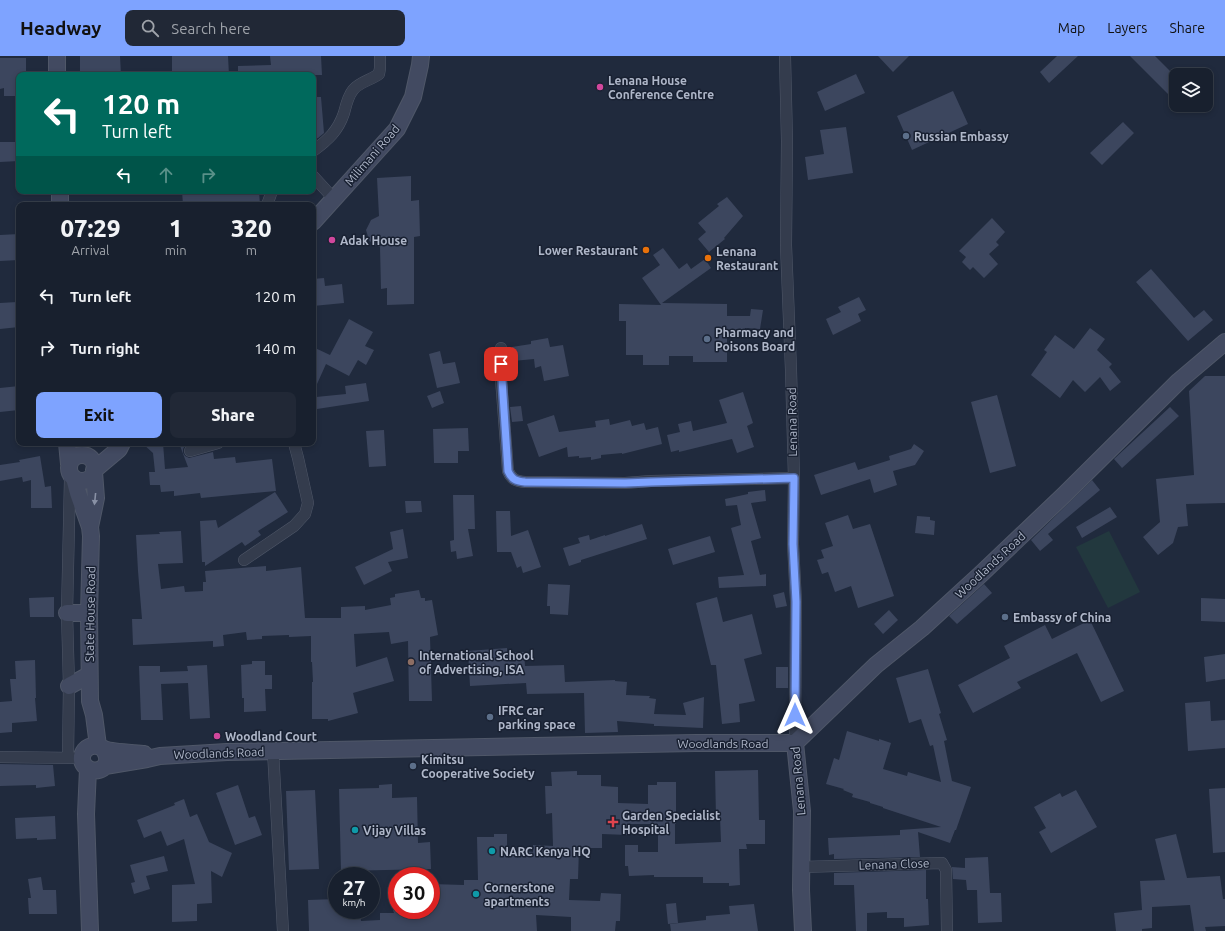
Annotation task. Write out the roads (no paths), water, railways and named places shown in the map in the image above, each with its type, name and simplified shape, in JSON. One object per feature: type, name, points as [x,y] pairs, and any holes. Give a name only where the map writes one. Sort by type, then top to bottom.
[{"type":"street","points":[[57,56],[57,72]]},
{"type":"street","points":[[316,149],[326,141],[337,129],[350,94],[354,88],[379,74],[380,56]]},
{"type":"street","name":"Milimani Road","points":[[316,219],[397,129],[413,98],[421,56]]},
{"type":"street","name":"Lenana Road","points":[[785,56],[786,245],[794,478],[793,544],[796,602],[795,743],[802,811],[801,867],[803,931]]},
{"type":"street","points":[[316,179],[334,199]]},
{"type":"street","name":"Woodlands Road","points":[[92,758],[147,759],[160,756],[273,751],[695,743],[795,743],[876,665],[922,628],[981,574],[1070,490],[1179,381],[1225,342]]},
{"type":"street","points":[[501,348],[501,379],[508,471],[511,478],[516,481],[625,483],[794,478]]},
{"type":"street","name":"State House Road","points":[[67,446],[71,472],[90,527]]},
{"type":"street","points":[[90,460],[107,446]]},
{"type":"street","points":[[0,757],[92,758],[69,686],[67,613],[71,472],[75,457],[79,455],[90,460],[119,449],[120,446]]},
{"type":"street","points":[[190,450],[206,446]]},
{"type":"street","points":[[244,560],[294,526],[304,514],[308,503],[295,446]]},
{"type":"street","points":[[71,472],[78,480],[86,480],[92,475],[90,460]]},
{"type":"street","name":"State House Road","points":[[90,460],[96,498],[90,527],[90,701],[86,716],[92,758],[86,808],[90,931]]},
{"type":"street","points":[[67,613],[89,613]]},
{"type":"street","points":[[69,686],[89,675]]},
{"type":"street","points":[[273,751],[283,931]]},
{"type":"street","name":"Lenana Close","points":[[801,867],[942,863],[946,870],[947,931]]},
{"type":"place","name":"Lenana House Conference Centre","points":[[600,87]]},
{"type":"place","name":"Russian Embassy","points":[[906,136]]},
{"type":"place","name":"Adak House","points":[[332,240]]},
{"type":"place","name":"Lower Restaurant","points":[[646,250]]},
{"type":"place","name":"Lenana Restaurant","points":[[708,258]]},
{"type":"place","name":"Pharmacy and Poisons Board","points":[[707,339]]},
{"type":"place","name":"Embassy of China","points":[[1005,617]]},
{"type":"place","name":"International School of Advertising, ISA","points":[[411,662]]},
{"type":"place","name":"IFRC car parking space","points":[[490,717]]},
{"type":"place","name":"Woodland Court","points":[[217,736]]},
{"type":"place","name":"Kimitsu Cooperative Society","points":[[413,766]]},
{"type":"place","name":"Garden Specialist Hospital","points":[[613,822]]},
{"type":"place","name":"Vijay Villas","points":[[355,830]]},
{"type":"place","name":"NARC Kenya HQ","points":[[492,851]]},
{"type":"place","name":"Cornerstone apartments","points":[[476,894]]}]
